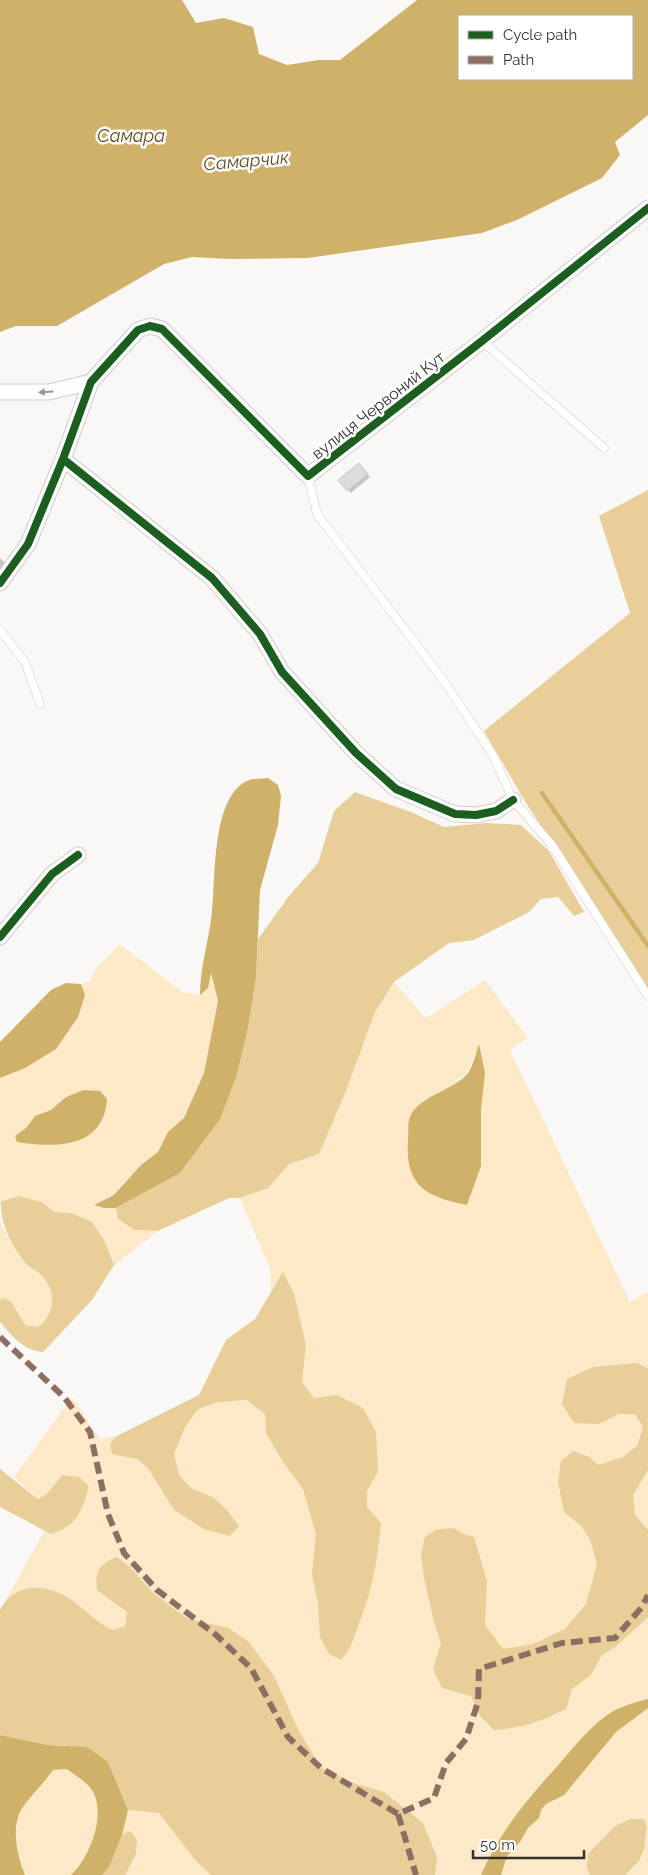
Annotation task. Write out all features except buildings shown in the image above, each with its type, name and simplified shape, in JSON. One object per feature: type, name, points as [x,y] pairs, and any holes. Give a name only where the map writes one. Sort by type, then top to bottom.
[{"type":"street","name":"вулиця Червоний Кут","points":[[0,583],[28,544],[63,459],[91,382],[138,330],[150,326],[162,330],[308,476],[482,341],[648,208]]},
{"type":"street","points":[[0,392],[49,392],[91,382]]},
{"type":"street","points":[[63,459],[212,578],[260,634],[282,672],[356,753],[396,790],[455,814],[476,815],[496,811],[513,800]]},
{"type":"street","points":[[0,937],[52,874],[78,855]]},
{"type":"lane","points":[[482,341],[604,448]]},
{"type":"lane","name":"вулиця Червоний Кут","points":[[308,476],[317,514],[444,681],[493,756],[513,800],[552,845],[648,996]]},
{"type":"lane","points":[[0,630],[25,662],[40,704]]},
{"type":"shaded area","points":[[648,490],[648,989],[526,803],[484,731],[630,613],[599,516]]},
{"type":"shaded area","points":[[355,792],[411,812],[444,827],[486,823],[521,825],[549,851],[584,912],[574,916],[558,897],[541,899],[529,912],[474,940],[449,943],[394,982],[375,1012],[346,1091],[319,1154],[289,1164],[268,1188],[240,1198],[229,1198],[158,1231],[134,1230],[118,1219],[116,1208],[180,1173],[219,1119],[237,1075],[248,1028],[256,978],[258,939],[289,896],[318,863],[334,811]]},
{"type":"shaded area","points":[[120,944],[182,992],[200,995],[210,972],[218,1001],[204,1073],[184,1118],[168,1132],[158,1152],[141,1165],[114,1195],[94,1205],[104,1208],[116,1208],[118,1219],[134,1230],[158,1231],[114,1265],[104,1240],[71,1213],[55,1212],[40,1202],[1,1202],[0,1204],[0,1042],[85,995],[81,984],[90,981],[95,970]],"holes":[[[66,1097],[17,1142],[15,1136],[26,1128],[35,1116],[51,1110]]]},
{"type":"shaded area","points":[[485,980],[528,1038],[510,1050],[630,1302],[648,1292],[648,1875],[0,1875],[0,1610],[75,1477],[62,1475],[47,1494],[38,1499],[14,1477],[72,1397],[100,1439],[115,1437],[199,1395],[236,1401],[247,1400],[263,1405],[337,1395],[314,1398],[302,1382],[306,1345],[283,1273],[271,1291],[271,1271],[240,1198],[268,1188],[289,1164],[319,1154],[346,1091],[375,1012],[394,982],[426,1018]],"holes":[[[479,1046],[485,1073],[481,1110],[427,1099],[449,1087],[467,1073]]]},
{"type":"shaded area","points":[[18,1196],[41,1202],[55,1212],[71,1213],[92,1222],[104,1240],[114,1265],[92,1300],[43,1352],[24,1346],[0,1322],[0,1300],[5,1298],[12,1303],[25,1325],[38,1327],[48,1315],[52,1301],[52,1294],[46,1280],[27,1265],[12,1244],[5,1228],[1,1202]]},
{"type":"shaded area","points":[[0,1221],[15,1249],[28,1266],[46,1279],[52,1294],[51,1308],[44,1322],[38,1327],[25,1325],[12,1303],[5,1298],[0,1300]]},
{"type":"shaded area","points":[[283,1272],[294,1294],[306,1345],[302,1382],[314,1398],[337,1395],[363,1408],[376,1432],[378,1472],[367,1491],[367,1507],[381,1523],[377,1560],[365,1607],[351,1645],[341,1660],[329,1654],[320,1637],[318,1604],[312,1574],[316,1534],[303,1489],[283,1462],[266,1433],[265,1414],[247,1400],[219,1402],[198,1409],[185,1427],[174,1454],[179,1475],[191,1488],[214,1498],[226,1509],[239,1526],[230,1536],[204,1529],[174,1510],[148,1468],[137,1459],[112,1454],[110,1444],[115,1437],[199,1395],[226,1340],[255,1319]]},
{"type":"shaded area","points":[[637,1363],[648,1368],[648,1470],[633,1495],[635,1515],[648,1530],[648,1617],[614,1648],[602,1655],[591,1675],[572,1689],[566,1709],[531,1724],[494,1730],[480,1716],[471,1696],[442,1688],[433,1669],[441,1643],[424,1578],[421,1554],[425,1537],[435,1530],[453,1528],[474,1537],[487,1581],[485,1625],[503,1649],[533,1644],[565,1629],[586,1604],[597,1564],[590,1539],[581,1526],[564,1512],[558,1482],[561,1461],[573,1451],[590,1457],[598,1465],[623,1457],[637,1446],[643,1427],[635,1414],[619,1414],[599,1424],[574,1423],[562,1404],[567,1379],[593,1367]]},
{"type":"shaded area","points":[[0,1469],[38,1499],[47,1494],[62,1475],[79,1477],[89,1486],[78,1516],[67,1526],[51,1534],[0,1507]]},
{"type":"shaded area","points":[[117,1557],[130,1567],[153,1593],[188,1619],[228,1628],[248,1641],[273,1674],[298,1729],[321,1768],[353,1783],[384,1792],[423,1823],[437,1857],[435,1875],[211,1875],[196,1861],[159,1813],[128,1810],[108,1762],[65,1745],[47,1745],[0,1735],[0,1610],[12,1595],[20,1591],[29,1588],[47,1589],[65,1596],[106,1627],[113,1630],[125,1626],[127,1612],[97,1590],[97,1578],[100,1569],[106,1562]]},
{"type":"shaded area","points":[[631,1819],[644,1819],[647,1826],[644,1849],[639,1861],[625,1875],[590,1875],[587,1868],[588,1854],[615,1826]]},
{"type":"shaded area","points":[[130,1831],[137,1840],[136,1854],[125,1875],[102,1875],[109,1867],[122,1835]]},
{"type":"water","name":"Самара","points":[[0,0],[182,0],[196,23],[224,18],[253,27],[259,54],[287,65],[319,60],[340,60],[417,0],[648,0],[648,115],[615,142],[620,155],[602,178],[517,220],[482,233],[308,258],[229,259],[192,257],[164,264],[57,326],[16,326],[0,332]]},
{"type":"water","points":[[268,778],[278,785],[281,796],[278,825],[260,890],[256,978],[248,1028],[237,1075],[220,1119],[180,1173],[116,1208],[104,1208],[94,1205],[114,1195],[141,1165],[158,1152],[168,1132],[184,1118],[204,1073],[218,1001],[211,973],[208,988],[200,995],[200,985],[212,912],[215,859],[222,819],[228,802],[237,789],[249,780]]},
{"type":"water","points":[[66,983],[81,984],[85,995],[78,1017],[56,1049],[25,1068],[0,1078],[0,1042],[51,990]]},
{"type":"water","points":[[479,1044],[485,1073],[481,1110],[481,1166],[467,1205],[440,1198],[430,1193],[421,1187],[415,1179],[410,1169],[408,1156],[408,1125],[414,1110],[428,1098],[455,1084],[468,1073]]},
{"type":"water","points":[[84,1090],[100,1091],[107,1099],[104,1115],[97,1128],[87,1136],[75,1142],[61,1144],[47,1145],[17,1142],[15,1136],[26,1128],[35,1116],[51,1110],[66,1097]]},
{"type":"water","points":[[648,1699],[648,1708],[616,1732],[564,1795],[546,1804],[541,1810],[539,1818],[528,1828],[520,1842],[507,1856],[501,1875],[481,1875],[489,1858],[516,1815],[582,1738],[600,1721],[616,1710]]},
{"type":"water","points":[[0,1735],[47,1745],[87,1747],[108,1762],[128,1810],[122,1835],[109,1867],[102,1875],[71,1875],[78,1868],[89,1849],[98,1816],[93,1792],[83,1781],[67,1769],[53,1770],[19,1814],[16,1841],[19,1859],[25,1875],[0,1875]]},
{"type":"waterway","points":[[542,793],[648,946]]},
{"type":"marked path","points":[[0,1337],[64,1397],[90,1432],[108,1514],[124,1553],[157,1590],[215,1634],[251,1668],[288,1737],[321,1768],[398,1814],[434,1798],[446,1763],[466,1739],[478,1702],[479,1669],[562,1643],[615,1638],[642,1607],[648,1595]]},
{"type":"marked path","points":[[398,1814],[416,1875]]},
{"type":"cycle path","points":[[0,583],[28,544],[63,459],[91,382],[138,330],[150,326],[162,329],[308,476],[482,341],[648,208]]},
{"type":"cycle path","points":[[63,459],[212,578],[260,634],[282,672],[356,753],[396,789],[455,814],[476,815],[496,811],[513,800]]},
{"type":"cycle path","points":[[0,937],[52,874],[78,855]]},
{"type":"water label","name":"Самарчик","points":[[246,161]]}]
